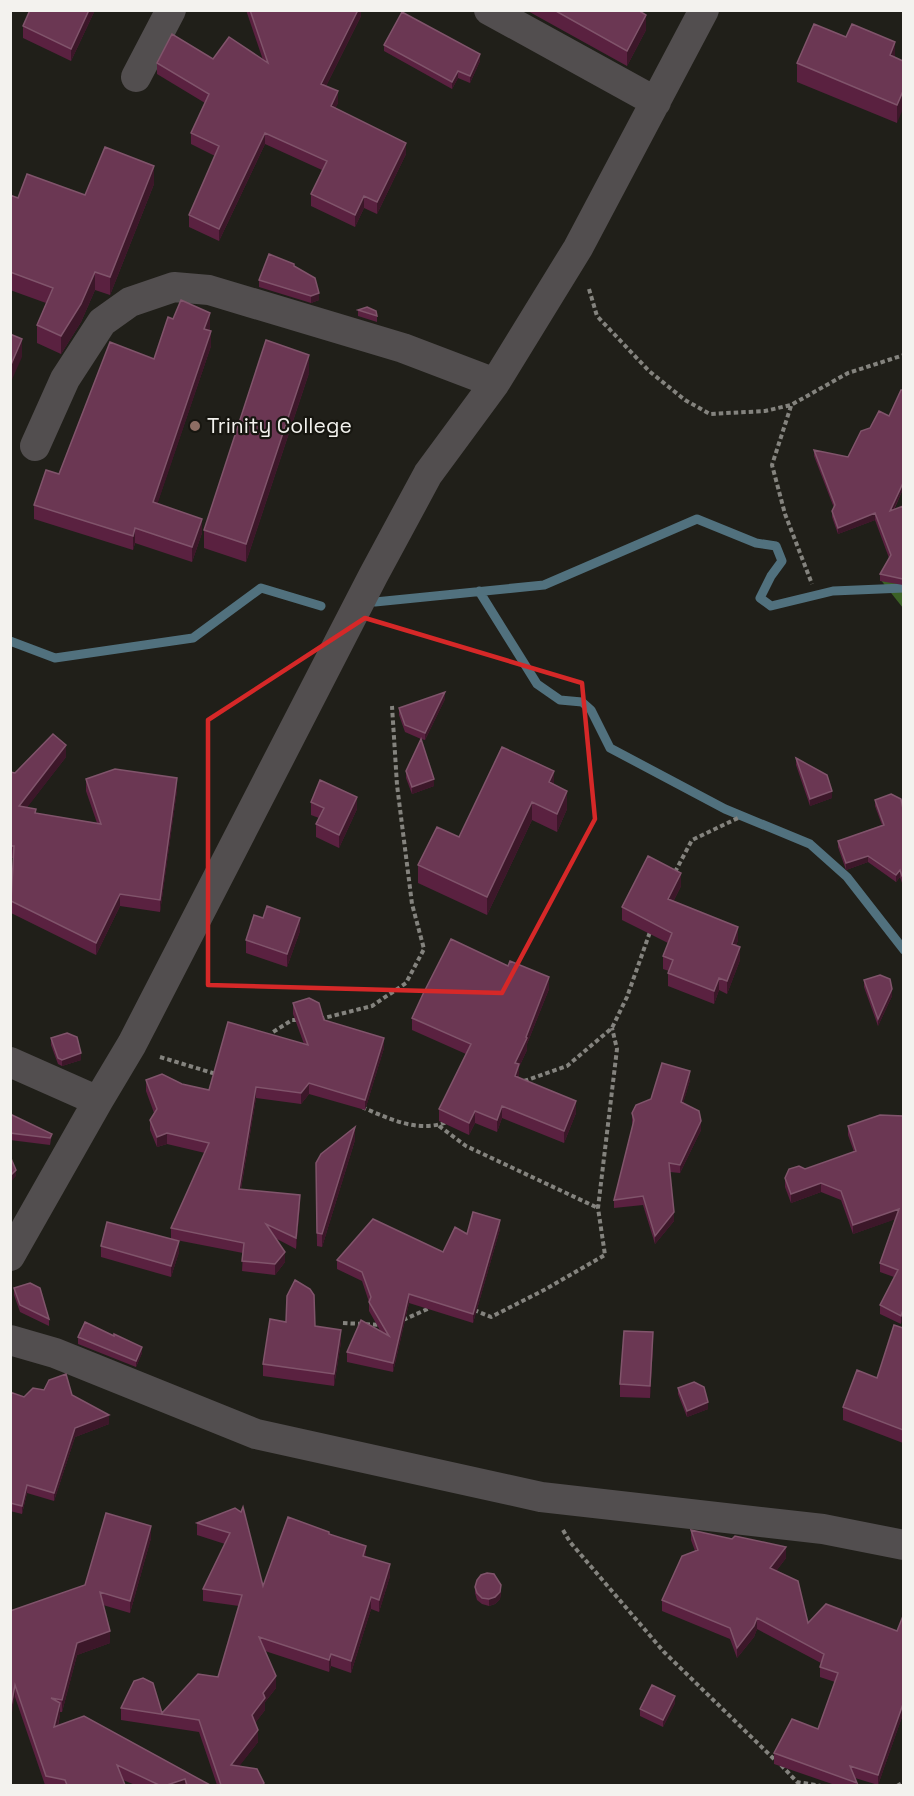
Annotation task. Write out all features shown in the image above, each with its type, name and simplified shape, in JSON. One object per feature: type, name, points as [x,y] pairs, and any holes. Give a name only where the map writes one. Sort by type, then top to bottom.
[{"type":"street","points":[[136,77],[171,10]]},
{"type":"street","points":[[489,10],[656,102]]},
{"type":"street","points":[[10,1256],[132,1044],[373,576],[428,474],[495,384],[578,248],[704,10]]},
{"type":"street","points":[[35,446],[65,380],[102,322],[130,302],[174,287],[209,290],[391,345],[495,384]]},
{"type":"street","points":[[10,1062],[98,1101]]},
{"type":"street","points":[[10,1340],[55,1353],[256,1434],[541,1497],[823,1529],[903,1545]]},
{"type":"path","points":[[578,248],[597,316],[649,372],[685,400],[710,414],[765,411],[791,405],[848,374],[903,356]]},
{"type":"path","points":[[791,405],[772,465],[785,514],[812,584]]},
{"type":"path","points":[[314,1019],[372,1006],[406,983],[424,949],[412,904],[397,785],[392,706]]},
{"type":"path","points":[[671,880],[692,840],[738,818]]},
{"type":"path","points":[[515,1085],[567,1066],[612,1028],[627,997],[653,922]]},
{"type":"path","points":[[268,1049],[273,1032],[292,1020],[303,1020]]},
{"type":"path","points":[[472,1309],[490,1317],[605,1255],[598,1208],[617,1049],[612,1028]]},
{"type":"path","points":[[132,1044],[165,1059],[223,1077]]},
{"type":"path","points":[[353,1104],[402,1124],[438,1125],[457,1118]]},
{"type":"path","points":[[438,1125],[466,1146],[598,1208]]},
{"type":"path","points":[[393,1325],[431,1307],[442,1307]]},
{"type":"path","points":[[343,1323],[383,1325]]},
{"type":"path","points":[[541,1497],[570,1542],[664,1652],[797,1782],[821,1785]]},
{"type":"path","points":[[897,1785],[903,1782]]},
{"type":"highlighted area","points":[[365,618],[582,683],[595,819],[502,993],[208,985],[208,720]]},
{"type":"green space","points":[[903,576],[903,608],[880,579]]},
{"type":"building","points":[[30,10],[89,10],[71,49],[23,26]]},
{"type":"building","points":[[250,10],[358,10],[321,84],[338,91],[331,106],[406,143],[377,202],[364,196],[355,215],[311,194],[327,161],[265,133],[219,229],[189,215],[219,146],[191,133],[209,94],[157,63],[172,34],[213,59],[229,37],[268,63]]},
{"type":"building","points":[[554,10],[638,10],[646,15],[627,51]]},
{"type":"building","points":[[402,12],[480,54],[470,76],[458,71],[452,82],[384,45]]},
{"type":"building","points":[[814,24],[846,37],[852,24],[895,42],[890,55],[903,61],[903,91],[897,105],[797,63]]},
{"type":"building","points":[[105,147],[154,166],[110,277],[95,272],[81,304],[61,336],[37,325],[53,288],[10,272],[10,195],[18,198],[27,174],[85,195]]},
{"type":"building","points":[[269,254],[294,264],[315,278],[319,293],[311,296],[259,280]]},
{"type":"building","points":[[181,300],[210,313],[204,329],[211,331],[153,502],[202,519],[192,547],[135,528],[133,536],[34,505],[46,470],[59,474],[110,342],[154,359],[168,317],[173,319]]},
{"type":"building","points":[[367,307],[376,311],[377,316],[358,310]]},
{"type":"building","points":[[10,334],[22,339],[10,367]]},
{"type":"building","points":[[266,340],[309,355],[246,544],[204,530]]},
{"type":"building","points":[[903,390],[903,483],[890,511],[903,506],[903,579],[880,574],[891,555],[875,513],[838,528],[832,511],[835,505],[814,450],[848,457],[861,431],[870,428],[879,411],[889,416]]},
{"type":"building","points":[[445,692],[425,733],[405,725],[399,708]]},
{"type":"building","points":[[53,734],[66,745],[19,806],[36,809],[35,813],[101,824],[86,779],[115,769],[177,778],[160,900],[120,894],[96,943],[11,901],[14,846],[10,846],[10,772],[15,773]]},
{"type":"building","points":[[421,739],[434,779],[412,787],[406,771]]},
{"type":"building","points":[[502,747],[554,771],[549,782],[567,791],[557,814],[532,802],[487,897],[418,865],[437,827],[459,837]]},
{"type":"building","points":[[796,758],[827,775],[832,791],[810,799]]},
{"type":"building","points":[[320,780],[357,797],[339,835],[316,824],[324,808],[311,802]]},
{"type":"building","points":[[891,794],[901,799],[903,809],[903,876],[900,870],[896,875],[868,856],[846,863],[838,841],[884,825],[875,800]]},
{"type":"building","points":[[648,856],[681,873],[668,899],[738,927],[732,944],[740,947],[727,981],[719,978],[714,991],[668,973],[673,960],[663,956],[672,933],[622,907]]},
{"type":"building","points":[[267,906],[300,918],[287,954],[246,940],[254,915],[263,918]]},
{"type":"building","points":[[451,939],[508,966],[510,961],[549,977],[527,1038],[515,1063],[519,1064],[515,1076],[576,1101],[564,1131],[502,1106],[497,1120],[475,1111],[469,1123],[439,1109],[471,1044],[412,1018]]},
{"type":"building","points":[[880,975],[890,979],[892,989],[878,1019],[864,980]]},
{"type":"building","points":[[309,998],[319,1003],[324,1020],[384,1038],[365,1100],[309,1083],[301,1093],[256,1087],[239,1189],[300,1195],[296,1238],[266,1224],[285,1252],[275,1264],[242,1261],[244,1243],[171,1228],[209,1143],[167,1133],[157,1137],[150,1120],[157,1109],[146,1080],[162,1074],[182,1084],[209,1090],[228,1022],[308,1045],[293,1003]]},
{"type":"building","points":[[67,1033],[77,1037],[81,1053],[62,1060],[58,1058],[51,1038]]},
{"type":"building","points":[[662,1063],[690,1071],[681,1102],[699,1111],[701,1121],[680,1165],[669,1163],[674,1212],[655,1236],[643,1196],[614,1200],[634,1120],[632,1113],[636,1105],[651,1099]]},
{"type":"building","points":[[10,1114],[52,1134],[50,1138],[10,1133]]},
{"type":"building","points":[[880,1115],[903,1116],[903,1310],[901,1316],[880,1305],[898,1270],[880,1263],[899,1209],[853,1225],[841,1191],[821,1183],[791,1194],[785,1178],[789,1169],[799,1166],[805,1169],[856,1151],[848,1126]]},
{"type":"building","points":[[355,1127],[322,1234],[317,1233],[316,1163],[321,1154]]},
{"type":"building","points":[[10,1156],[16,1170],[10,1176]]},
{"type":"building","points":[[473,1212],[500,1220],[473,1314],[409,1294],[393,1363],[347,1352],[361,1320],[389,1336],[369,1302],[371,1297],[362,1272],[337,1260],[373,1219],[443,1252],[455,1227],[467,1234]]},
{"type":"building","points":[[107,1222],[179,1241],[171,1266],[101,1246]]},
{"type":"building","points":[[295,1280],[310,1289],[314,1295],[315,1326],[341,1330],[334,1374],[263,1364],[270,1319],[286,1322],[287,1296]]},
{"type":"building","points":[[30,1283],[40,1288],[49,1319],[20,1305],[14,1288]]},
{"type":"building","points":[[85,1322],[142,1347],[136,1361],[78,1337]]},
{"type":"building","points":[[894,1325],[903,1328],[903,1430],[843,1407],[857,1370],[877,1378]]},
{"type":"building","points":[[624,1331],[653,1332],[650,1386],[620,1384]]},
{"type":"building","points":[[66,1374],[72,1395],[109,1415],[75,1428],[54,1493],[27,1485],[22,1506],[10,1503],[10,1392],[24,1397],[33,1388],[44,1390],[49,1380]]},
{"type":"building","points":[[694,1382],[704,1387],[708,1402],[687,1411],[678,1388]]},
{"type":"building","points":[[243,1507],[263,1586],[288,1517],[366,1546],[363,1556],[390,1564],[379,1600],[371,1597],[351,1661],[331,1654],[329,1660],[259,1637],[276,1676],[263,1693],[265,1698],[252,1715],[258,1730],[231,1765],[257,1769],[264,1783],[263,1785],[221,1785],[199,1720],[121,1708],[134,1681],[143,1678],[153,1683],[162,1713],[198,1674],[218,1677],[242,1595],[203,1589],[230,1533],[197,1523],[235,1508],[241,1512]]},
{"type":"building","points":[[106,1513],[151,1526],[130,1601],[100,1592],[110,1631],[77,1643],[62,1700],[51,1698],[60,1703],[54,1727],[84,1716],[210,1785],[187,1785],[185,1779],[159,1785],[117,1765],[125,1785],[67,1785],[65,1780],[46,1776],[15,1685],[10,1711],[10,1611],[85,1585]]},
{"type":"building","points":[[691,1530],[732,1539],[735,1536],[786,1547],[770,1568],[798,1581],[808,1623],[826,1604],[897,1631],[903,1616],[903,1704],[878,1775],[850,1766],[857,1783],[774,1753],[792,1719],[818,1729],[838,1673],[820,1667],[824,1654],[757,1618],[754,1626],[737,1648],[730,1628],[662,1600],[682,1556],[698,1550]]},
{"type":"building","points":[[494,1574],[501,1585],[500,1592],[489,1599],[482,1598],[475,1587],[481,1575]]},
{"type":"building","points":[[652,1685],[675,1696],[663,1720],[640,1709]]},
{"type":"waterway","points":[[375,602],[544,585],[697,519],[756,543],[776,546],[782,561],[760,598],[771,606],[833,591],[904,588]]},
{"type":"waterway","points":[[10,641],[55,658],[193,638],[261,588],[321,606]]},
{"type":"waterway","points":[[479,591],[537,684],[560,700],[582,702],[591,710],[610,748],[725,809],[810,844],[847,877],[904,950]]},
{"type":"place","name":"Trinity College","points":[[195,426]]}]
